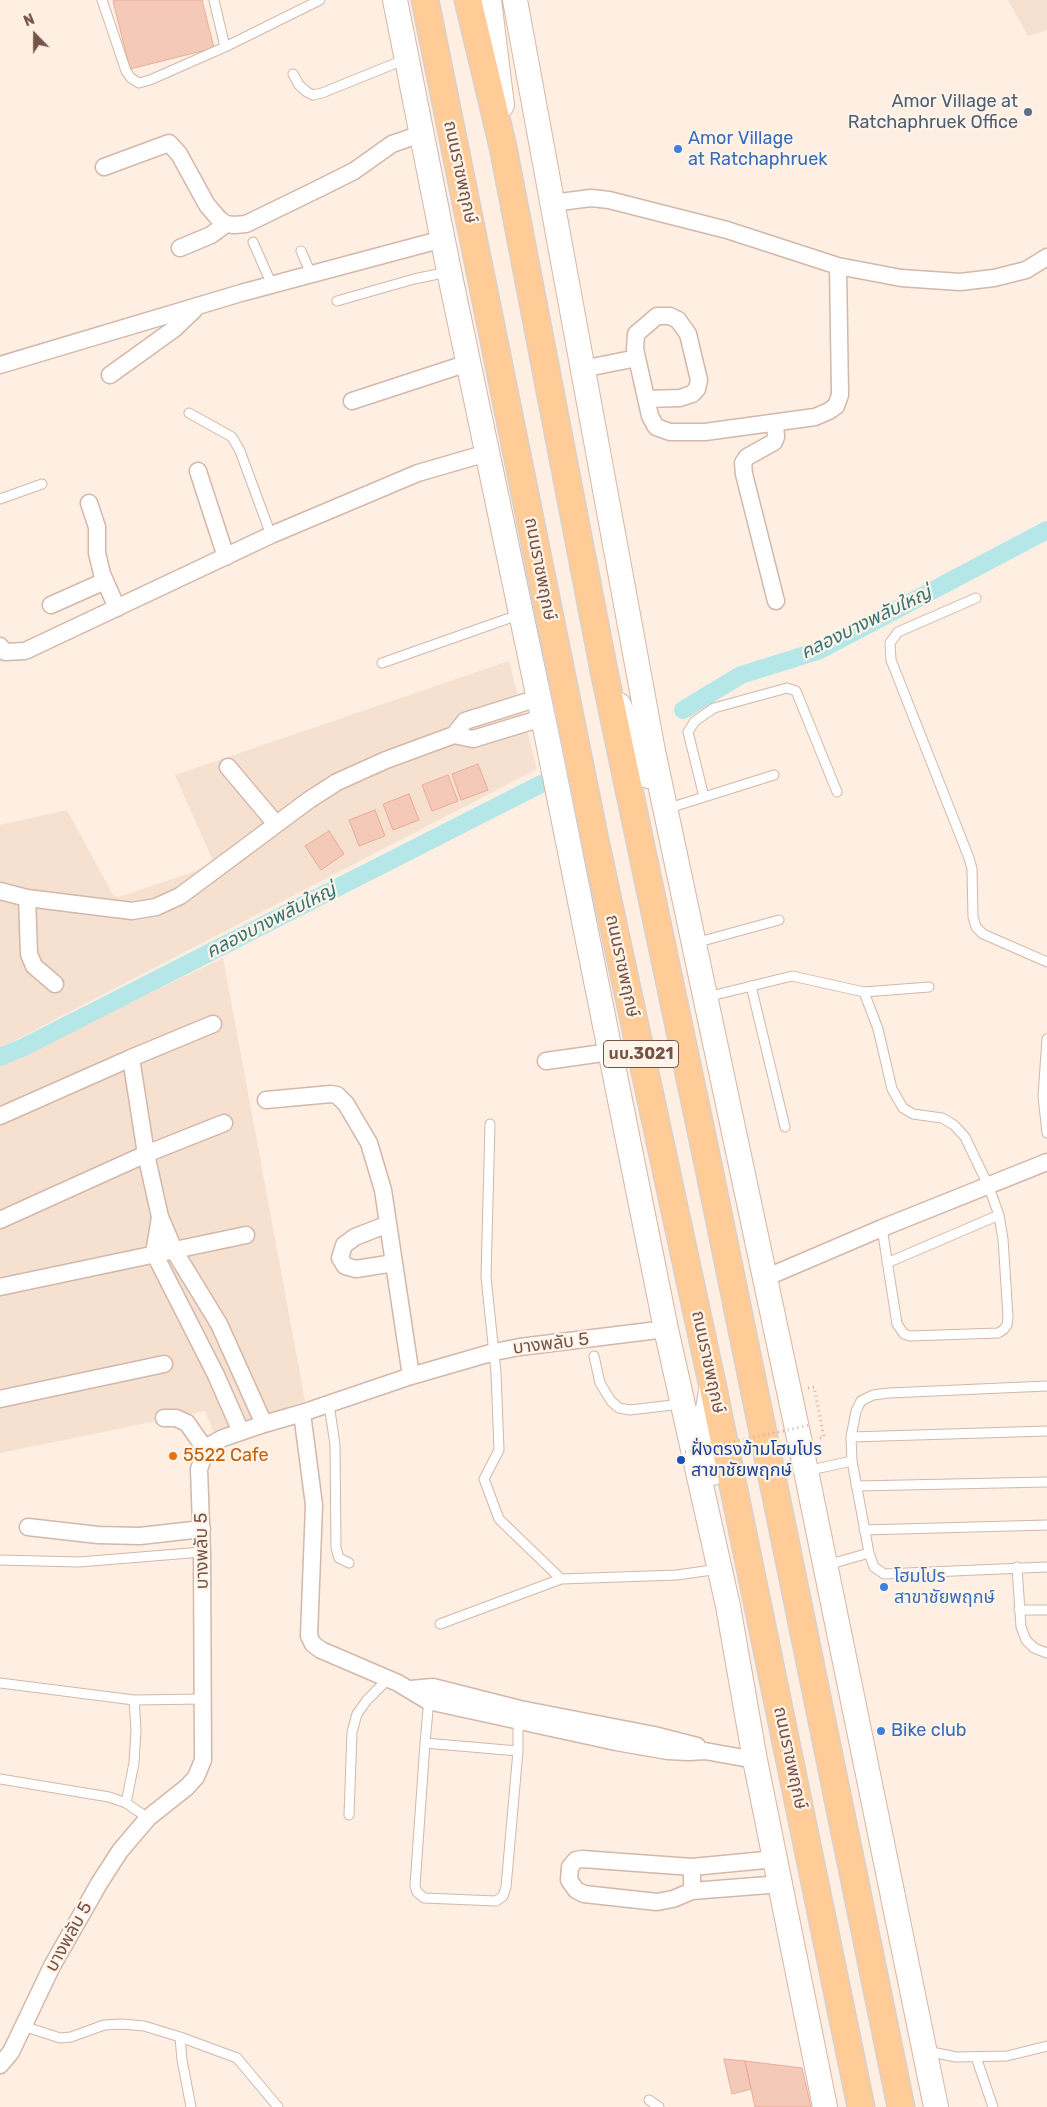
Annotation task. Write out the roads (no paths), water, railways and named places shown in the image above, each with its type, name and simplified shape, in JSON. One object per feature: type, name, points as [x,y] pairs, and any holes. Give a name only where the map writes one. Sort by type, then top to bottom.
[{"type":"main road","name":"ถนนราชพฤกษ์","points":[[395,0],[666,1329],[728,1606],[755,1760],[826,2107]]},
{"type":"main road","name":"ถนนราชพฤกษ์","points":[[425,0],[595,840],[712,1383],[861,2107]]},
{"type":"main road","name":"นบ.3021","points":[[468,0],[503,147],[604,671],[702,1136],[901,2107]]},
{"type":"main road","points":[[489,0],[503,111],[503,147]]},
{"type":"main road","points":[[515,0],[582,368],[667,816],[707,997],[806,1471],[936,2107]]},
{"type":"main road","points":[[604,671],[667,816]]},
{"type":"main road","points":[[542,716],[595,840]]},
{"type":"main road","points":[[712,1383],[705,1426],[726,1553],[728,1606]]},
{"type":"street","points":[[104,167],[170,143],[180,154],[207,205],[226,224],[246,224],[354,171],[392,144],[421,134]]},
{"type":"street","points":[[552,203],[591,198],[609,200],[727,230],[838,266],[901,278],[960,282],[994,278],[1026,270],[1047,258]]},
{"type":"street","points":[[180,248],[211,235],[226,224]]},
{"type":"street","points":[[0,365],[272,285],[443,239]]},
{"type":"street","points":[[646,399],[680,398],[692,394],[697,389],[699,380],[688,334],[678,320],[670,316],[657,316],[636,334],[635,349],[646,399],[650,416],[656,427],[670,432],[705,432],[815,417],[829,412],[836,406],[840,395],[838,266]]},
{"type":"street","points":[[110,375],[174,329],[197,307]]},
{"type":"street","points":[[582,368],[637,358]]},
{"type":"street","points":[[352,401],[468,363]]},
{"type":"street","points":[[775,423],[776,437],[774,442],[747,457],[743,463],[744,474],[776,601]]},
{"type":"street","points":[[0,646],[5,652],[25,651],[271,535],[418,473],[487,453]]},
{"type":"street","points":[[198,471],[226,557]]},
{"type":"street","points":[[89,503],[94,514],[98,538],[97,552],[104,581],[117,608]]},
{"type":"street","points":[[50,605],[104,581]]},
{"type":"street","points":[[0,891],[27,898],[132,911],[156,907],[180,896],[309,800],[338,782],[386,760],[454,735],[473,739],[542,716]]},
{"type":"street","points":[[228,767],[276,824]]},
{"type":"street","points":[[27,898],[27,942],[29,954],[34,966],[55,984]]},
{"type":"street","points":[[0,1116],[130,1058],[213,1024]]},
{"type":"street","points":[[546,1061],[610,1052]]},
{"type":"street","points":[[130,1058],[146,1154],[160,1217],[175,1252],[219,1324],[264,1424]]},
{"type":"street","points":[[266,1100],[337,1095],[346,1104],[369,1143],[384,1190],[411,1376]]},
{"type":"street","points":[[0,1220],[146,1154],[224,1122]]},
{"type":"street","points":[[765,1278],[882,1228],[1047,1162]]},
{"type":"street","points":[[160,1217],[154,1254],[207,1357],[241,1432]]},
{"type":"street","points":[[388,1224],[355,1237],[344,1245],[340,1258],[345,1266],[356,1269],[394,1263]]},
{"type":"street","points":[[0,1287],[154,1254],[175,1252],[246,1235]]},
{"type":"street","name":"บางพลับ 5","points":[[0,2065],[11,2052],[52,1966],[120,1851],[148,1818],[187,1787],[200,1768],[204,1749],[204,1699],[202,1529],[199,1469],[206,1450],[223,1438],[264,1424],[411,1376],[494,1352],[520,1347],[666,1329]]},
{"type":"street","points":[[207,1357],[227,1344]]},
{"type":"street","points":[[0,1399],[164,1364]]},
{"type":"street","points":[[302,1413],[314,1505],[309,1636],[321,1650],[411,1689],[430,1694],[577,1727],[674,1739],[692,1744],[705,1751],[755,1760]]},
{"type":"street","points":[[164,1418],[176,1418],[187,1423],[206,1450]]},
{"type":"street","points":[[28,1528],[98,1535],[140,1536],[202,1529]]},
{"type":"street","points":[[776,1859],[692,1867],[582,1859],[572,1862],[569,1880],[576,1890],[584,1894],[642,1902],[673,1899],[692,1891],[781,1884]]},
{"type":"street","points":[[692,1867],[692,1891]]},
{"type":"lane","points":[[102,0],[126,71],[139,83],[225,47],[320,0]]},
{"type":"lane","points":[[214,0],[225,47]]},
{"type":"lane","points":[[293,74],[299,85],[313,95],[406,59]]},
{"type":"lane","points":[[253,242],[272,285]]},
{"type":"lane","points":[[301,251],[311,274]]},
{"type":"lane","points":[[337,302],[414,279],[449,271]]},
{"type":"lane","points":[[189,413],[232,437],[240,451],[271,535]]},
{"type":"lane","points":[[0,499],[42,484]]},
{"type":"lane","points":[[976,598],[898,632],[890,643],[891,660],[970,858],[973,917],[976,927],[983,934],[1047,962]]},
{"type":"lane","points":[[382,663],[521,614]]},
{"type":"lane","points":[[704,797],[688,732],[695,721],[714,708],[787,688],[796,691],[837,792]]},
{"type":"lane","points":[[667,816],[704,797],[774,776]]},
{"type":"lane","points":[[695,943],[779,920]]},
{"type":"lane","points":[[707,997],[792,976],[864,992],[929,987]]},
{"type":"lane","points":[[750,986],[785,1127]]},
{"type":"lane","points":[[864,992],[878,1029],[892,1089],[903,1108],[913,1114],[942,1118],[954,1125],[965,1137],[988,1185],[999,1215],[1003,1239],[1007,1325],[998,1333],[910,1336],[904,1334],[897,1324],[882,1228]]},
{"type":"lane","points":[[1047,1039],[1043,1096],[1047,1133]]},
{"type":"lane","points":[[490,1124],[486,1277],[494,1352],[499,1450],[484,1479],[500,1519],[561,1579]]},
{"type":"lane","points":[[888,1263],[999,1215]]},
{"type":"lane","points":[[594,1356],[600,1384],[611,1401],[619,1408],[630,1410],[682,1404]]},
{"type":"lane","points":[[1047,1386],[889,1392],[873,1395],[861,1401],[856,1410],[851,1438],[852,1461],[869,1553],[874,1567],[884,1574],[1047,1567]]},
{"type":"lane","points":[[329,1404],[334,1445],[336,1548],[339,1558],[349,1563]]},
{"type":"lane","points":[[851,1438],[1047,1431]]},
{"type":"lane","points":[[806,1471],[852,1461]]},
{"type":"lane","points":[[856,1486],[1047,1482]]},
{"type":"lane","points":[[864,1530],[1047,1525]]},
{"type":"lane","points":[[0,1560],[79,1562],[202,1552]]},
{"type":"lane","points":[[824,1566],[869,1553]]},
{"type":"lane","points":[[1017,1567],[1021,1627],[1026,1640],[1034,1648],[1047,1653]]},
{"type":"lane","points":[[440,1624],[561,1579],[677,1575],[719,1569]]},
{"type":"lane","points":[[1019,1610],[1047,1610]]},
{"type":"lane","points":[[349,1815],[352,1732],[357,1714],[388,1679]]},
{"type":"lane","points":[[0,1683],[134,1700],[204,1699]]},
{"type":"lane","points":[[430,1694],[415,1886],[417,1892],[424,1898],[496,1901],[503,1896],[506,1887],[518,1751],[519,1715]]},
{"type":"lane","points":[[126,1803],[134,1763],[136,1730],[134,1700]]},
{"type":"lane","points":[[425,1743],[518,1751]]},
{"type":"lane","points":[[0,1779],[109,1797],[126,1803],[148,1818]]},
{"type":"lane","points":[[23,2026],[60,2038],[71,2037],[104,2025],[122,2024],[144,2026],[180,2037],[237,2058],[278,2107]]},
{"type":"lane","points":[[180,2037],[182,2060],[191,2107]]},
{"type":"lane","points":[[925,2051],[976,2058],[1007,2056],[1047,2046]]},
{"type":"lane","points":[[976,2058],[993,2107]]},
{"type":"lane","points":[[648,2100],[659,2107]]},
{"type":"waterway","name":"คลองบางพลับใหญ่","points":[[683,710],[741,675],[818,651],[1047,530]]},
{"type":"waterway","name":"คลองบางพลับใหญ่","points":[[0,1057],[24,1047],[541,784]]},
{"type":"place","name":"Amor Village at Ratchaphruek Office","points":[[1028,112]]},
{"type":"place","name":"Amor Village at Ratchaphruek","points":[[678,149]]},
{"type":"place","name":"5522 Cafe","points":[[173,1456]]},
{"type":"place","name":"ฝั่งตรงข้ามโฮมโปร สาขาชัยพฤกษ์","points":[[681,1460]]},
{"type":"place","name":"โฮมโปร สาขาชัยพฤกษ์","points":[[884,1587]]},
{"type":"place","name":"Bike club","points":[[881,1731]]}]
